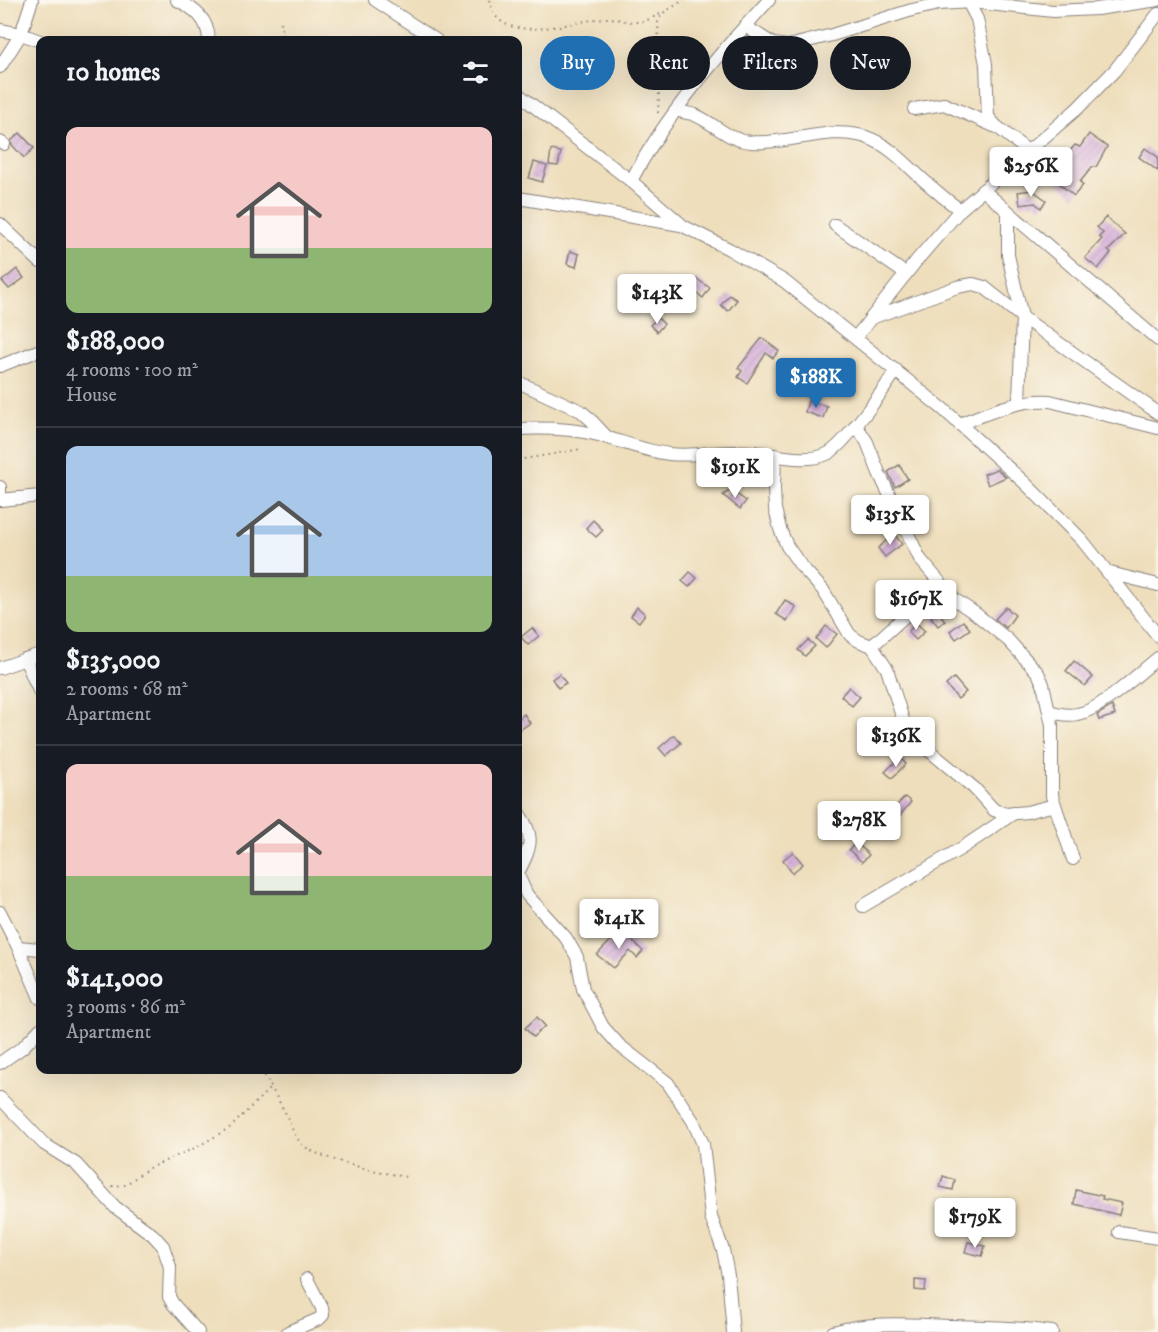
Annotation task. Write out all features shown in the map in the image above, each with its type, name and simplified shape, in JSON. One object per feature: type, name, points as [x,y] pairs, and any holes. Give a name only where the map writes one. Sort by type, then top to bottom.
[{"type":"street","points":[[0,67],[21,34],[32,0]]},
{"type":"street","points":[[177,0],[189,6],[207,25],[208,36]]},
{"type":"street","points":[[375,0],[430,36]]},
{"type":"street","points":[[631,181],[650,148],[677,110],[769,0]]},
{"type":"street","points":[[745,26],[773,45],[788,46],[939,4],[969,1],[1053,11],[1097,9],[1158,0]]},
{"type":"street","points":[[969,1],[977,19],[986,64],[988,117],[1029,152]]},
{"type":"street","points":[[856,337],[960,210],[1078,108],[1115,70],[1158,14]]},
{"type":"street","points":[[0,30],[36,40]]},
{"type":"street","points":[[522,97],[631,181],[681,225],[729,249],[784,281],[896,370],[1054,510],[1110,573],[1158,636]]},
{"type":"street","points":[[914,109],[944,104],[996,126]]},
{"type":"street","points":[[677,110],[695,115],[725,134],[742,141],[769,143],[838,133],[851,133],[868,138],[884,145],[900,157],[960,210]]},
{"type":"street","points":[[983,190],[1158,340]]},
{"type":"street","points":[[522,199],[681,225]]},
{"type":"street","points":[[1008,211],[1008,255],[1022,316],[1019,402]]},
{"type":"street","points":[[0,224],[36,258]]},
{"type":"street","points":[[836,225],[906,274]]},
{"type":"street","points":[[872,317],[957,287],[973,284],[984,287],[1158,413]]},
{"type":"street","points":[[0,366],[36,352]]},
{"type":"street","points":[[522,429],[566,429],[606,437],[647,450],[668,453],[750,452],[807,458],[825,455],[834,449],[856,425],[896,370]]},
{"type":"street","points":[[522,384],[581,411],[591,418],[606,437]]},
{"type":"street","points":[[959,424],[1019,402],[1033,400],[1050,401],[1158,428]]},
{"type":"street","points":[[856,425],[867,442],[920,559],[954,598],[1008,640],[1038,673],[1043,684],[1052,725],[1052,796],[1073,859]]},
{"type":"street","points":[[775,455],[775,509],[787,546],[801,566],[823,590],[850,635],[872,646],[887,669],[904,723],[914,738],[974,788],[994,810],[1014,813],[1055,805]]},
{"type":"street","points":[[0,487],[0,500],[36,496]]},
{"type":"street","points":[[1110,573],[1158,585]]},
{"type":"street","points":[[872,646],[940,584]]},
{"type":"street","points":[[0,668],[36,655]]},
{"type":"street","points":[[1049,711],[1064,715],[1078,714],[1095,708],[1158,657]]},
{"type":"street","points":[[25,659],[36,684]]},
{"type":"street","points":[[863,906],[962,848],[1014,813]]},
{"type":"street","points":[[522,818],[531,836],[530,850],[522,866]]},
{"type":"street","points":[[522,883],[527,895],[566,938],[578,957],[582,989],[603,1027],[620,1045],[668,1083],[693,1122],[703,1144],[711,1217],[724,1258],[733,1332]]},
{"type":"street","points":[[0,912],[36,989]]},
{"type":"street","points":[[18,947],[36,949]]},
{"type":"street","points":[[0,1063],[23,1047],[36,1033]]},
{"type":"street","points":[[0,1098],[44,1143],[76,1164],[115,1207],[163,1246],[170,1267],[170,1297],[173,1304],[198,1332]]},
{"type":"street","points":[[1119,1232],[1158,1238]]},
{"type":"street","points":[[288,1332],[319,1319],[323,1314],[307,1279]]},
{"type":"street","points":[[833,1332],[845,1328],[877,1325],[1027,1328],[1052,1332]]},
{"type":"path","points":[[490,0],[493,13],[498,18],[511,26],[534,30],[604,18],[637,22],[663,13],[684,0]]},
{"type":"path","points":[[657,121],[660,74],[657,27],[663,13]]},
{"type":"path","points":[[281,22],[283,36]]},
{"type":"path","points":[[522,459],[582,449]]},
{"type":"path","points":[[264,1074],[301,1144],[365,1170],[406,1177]]},
{"type":"path","points":[[99,1190],[125,1185],[149,1168],[197,1147],[231,1127],[270,1088]]},
{"type":"building","points":[[20,133],[34,148],[24,158],[11,141]]},
{"type":"building","points":[[1089,134],[1107,147],[1096,167],[1092,167],[1080,182],[1083,185],[1074,196],[1049,175],[1075,145],[1080,147]]},
{"type":"building","points":[[1145,148],[1158,157],[1158,171],[1139,157]]},
{"type":"building","points":[[551,150],[561,152],[558,166],[549,165]]},
{"type":"building","points":[[534,162],[547,166],[542,182],[529,178]]},
{"type":"building","points":[[1032,190],[1046,200],[1041,208],[1035,203],[1020,205],[1018,192]]},
{"type":"building","points":[[1106,217],[1125,234],[1108,251],[1111,253],[1098,269],[1085,258],[1102,239],[1099,237],[1103,233],[1097,227]]},
{"type":"building","points":[[570,251],[579,254],[576,267],[567,264]]},
{"type":"building","points":[[17,269],[24,278],[9,289],[2,281]]},
{"type":"building","points":[[697,279],[710,288],[703,298],[690,288]]},
{"type":"building","points":[[729,295],[737,300],[728,311],[721,305]]},
{"type":"building","points":[[658,318],[664,324],[657,332],[650,325]]},
{"type":"building","points":[[762,338],[779,351],[773,358],[766,353],[747,383],[738,377],[742,371],[738,368]]},
{"type":"building","points":[[829,365],[837,371],[828,382],[821,376]]},
{"type":"building","points":[[808,401],[827,406],[823,418],[805,412]]},
{"type":"building","points":[[727,460],[740,460],[742,462],[736,469]]},
{"type":"building","points":[[899,465],[908,479],[895,487],[888,472]]},
{"type":"building","points":[[997,469],[1006,477],[988,485],[984,474]]},
{"type":"building","points":[[731,490],[746,501],[740,509],[723,495]]},
{"type":"building","points":[[593,520],[603,530],[596,537],[586,528]]},
{"type":"building","points":[[894,534],[902,544],[885,557],[878,548]]},
{"type":"building","points":[[690,572],[697,578],[689,587],[682,581]]},
{"type":"building","points":[[785,600],[796,607],[787,621],[776,614]]},
{"type":"building","points":[[637,607],[645,614],[639,622],[631,616]]},
{"type":"building","points":[[1006,607],[1015,615],[1006,628],[995,619]]},
{"type":"building","points":[[938,611],[945,621],[938,626],[931,617]]},
{"type":"building","points":[[963,621],[970,629],[956,639],[950,631]]},
{"type":"building","points":[[916,623],[925,631],[916,640],[908,632]]},
{"type":"building","points":[[826,626],[837,634],[826,648],[816,639]]},
{"type":"building","points":[[532,628],[539,636],[528,645],[522,636]]},
{"type":"building","points":[[808,640],[815,646],[805,656],[798,650]]},
{"type":"building","points":[[1074,661],[1093,677],[1085,686],[1066,671]]},
{"type":"building","points":[[559,674],[566,683],[558,688],[552,679]]},
{"type":"building","points":[[954,678],[966,692],[958,699],[946,685]]},
{"type":"building","points":[[849,687],[860,697],[852,706],[841,696]]},
{"type":"building","points":[[1112,706],[1115,715],[1099,720],[1097,715]]},
{"type":"building","points":[[524,714],[530,723],[522,728]]},
{"type":"building","points":[[674,735],[681,743],[666,756],[659,748]]},
{"type":"building","points":[[900,757],[906,764],[892,778],[885,772]]},
{"type":"building","points":[[905,797],[911,802],[893,824],[898,828],[888,838],[876,827]]},
{"type":"building","points":[[856,842],[869,855],[862,862],[849,850]]},
{"type":"building","points":[[793,852],[803,864],[792,873],[783,860]]},
{"type":"building","points":[[621,930],[643,951],[637,958],[630,951],[614,968],[597,955]]},
{"type":"building","points":[[537,1017],[545,1026],[533,1037],[525,1028]]},
{"type":"building","points":[[943,1176],[955,1180],[953,1190],[940,1187]]},
{"type":"building","points":[[1076,1190],[1122,1203],[1119,1215],[1074,1204]]},
{"type":"building","points":[[968,1242],[985,1246],[982,1256],[965,1252]]},
{"type":"building","points":[[915,1280],[926,1281],[925,1291],[915,1290]]}]
